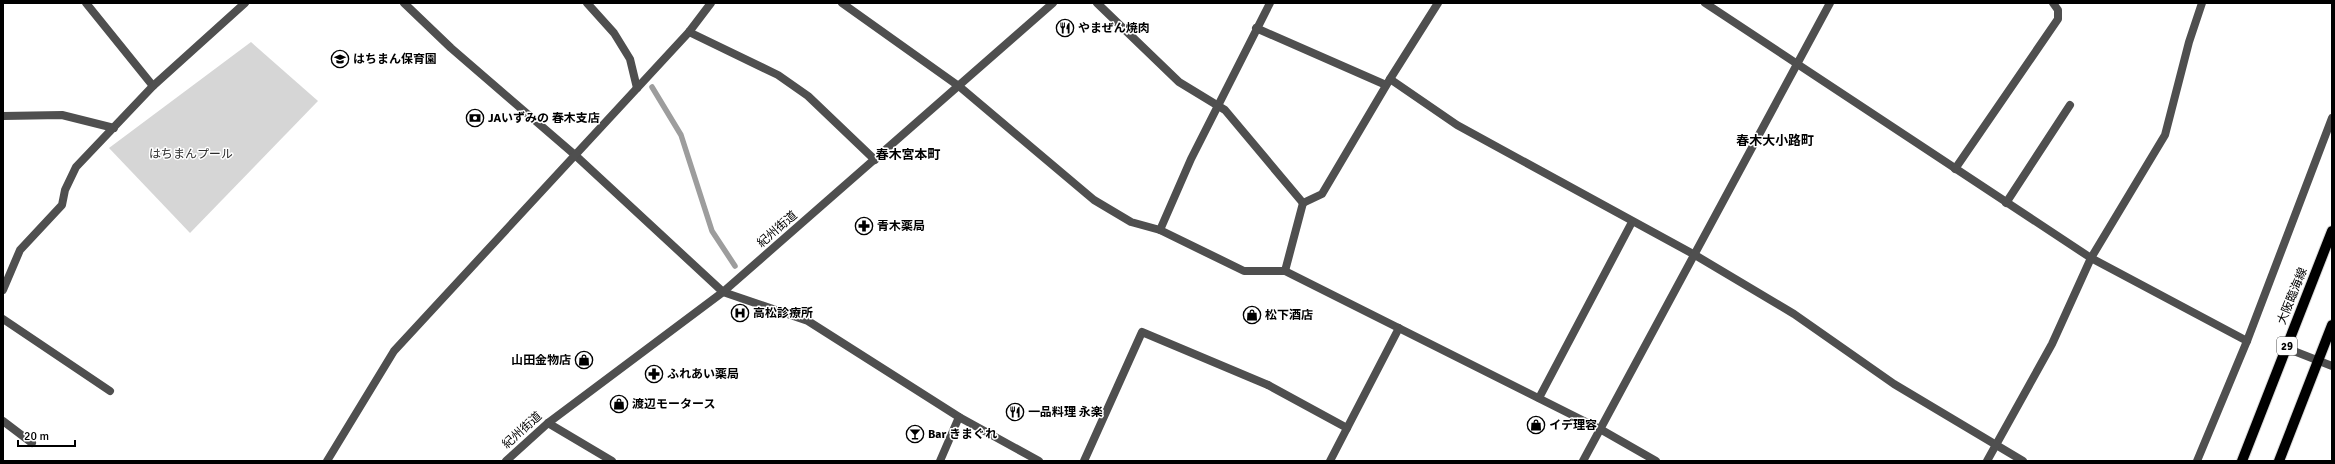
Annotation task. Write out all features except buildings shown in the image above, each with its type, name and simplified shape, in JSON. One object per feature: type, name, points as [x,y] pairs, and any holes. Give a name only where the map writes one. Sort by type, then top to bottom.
[{"type":"main road","name":"大阪臨海線","points":[[2242,461],[2332,231]]},
{"type":"main road","points":[[2279,461],[2332,325]]},
{"type":"street","points":[[86,3],[153,86]]},
{"type":"street","points":[[3,290],[20,250],[62,205],[65,190],[76,167],[153,86],[245,3]]},
{"type":"street","points":[[404,3],[452,48],[575,155],[723,292],[808,321],[959,417],[1039,461]]},
{"type":"street","points":[[587,3],[614,32],[630,59],[637,88]]},
{"type":"street","points":[[327,461],[394,351],[689,32],[711,3]]},
{"type":"street","points":[[842,3],[960,87],[1094,200],[1131,222],[1160,230],[1244,271],[1285,271],[1600,429],[1656,461]]},
{"type":"street","name":"紀州街道","points":[[506,461],[548,423],[723,292],[960,87],[1053,3]]},
{"type":"street","points":[[1097,3],[1179,82],[1218,105],[1303,203]]},
{"type":"street","points":[[1160,230],[1191,159],[1270,3]]},
{"type":"street","points":[[1285,271],[1303,203],[1322,194],[1388,82],[1438,3]]},
{"type":"street","points":[[1704,3],[2091,258],[2247,341]]},
{"type":"street","points":[[1583,461],[1830,3]]},
{"type":"street","points":[[1987,461],[2052,344],[2091,258],[2165,135],[2189,42],[2202,3]]},
{"type":"street","points":[[1955,169],[2058,19],[2057,5]]},
{"type":"street","points":[[1256,28],[1388,82],[1457,125],[1632,222],[1695,255],[1794,314],[1894,384],[1995,446],[2023,461]]},
{"type":"street","points":[[689,32],[778,75],[808,96],[875,160]]},
{"type":"street","points":[[2006,203],[2070,105]]},
{"type":"street","points":[[3,116],[62,115],[114,128]]},
{"type":"street","points":[[2197,461],[2247,341],[2332,118]]},
{"type":"street","points":[[1539,398],[1632,222]]},
{"type":"street","points":[[3,319],[110,391]]},
{"type":"street","points":[[1330,461],[1399,328]]},
{"type":"street","points":[[1084,461],[1142,332],[1268,385],[1347,428]]},
{"type":"street","points":[[2286,348],[2332,366]]},
{"type":"street","points":[[940,461],[959,417]]},
{"type":"street","points":[[3,421],[32,443]]},
{"type":"street","points":[[548,423],[612,461]]},
{"type":"green space","name":"はちまんプール","points":[[251,42],[318,101],[190,233],[109,148]]},
{"type":"waterway","points":[[652,87],[681,135],[712,231],[735,266]]},
{"type":"place","name":"やまぜん焼肉","points":[[1065,28]]},
{"type":"place","name":"はちまん保育園","points":[[340,59]]},
{"type":"place","name":"JAいずみの 春木支店","points":[[475,118]]},
{"type":"place","name":"青木薬局","points":[[864,226]]},
{"type":"place","name":"高松診療所","points":[[740,313]]},
{"type":"place","name":"松下酒店","points":[[1252,315]]},
{"type":"place","name":"山田金物店","points":[[584,360]]},
{"type":"place","name":"ふれあい薬局","points":[[654,374]]},
{"type":"place","name":"渡辺モータース","points":[[619,404]]},
{"type":"place","name":"一品料理 永楽","points":[[1015,412]]},
{"type":"place","name":"イデ理容","points":[[1536,425]]},
{"type":"place","name":"Bar きまぐれ","points":[[915,434]]},
{"type":"district","name":"春木大小路町","points":[[1775,140]]},
{"type":"district","name":"春木宮本町","points":[[908,154]]}]
